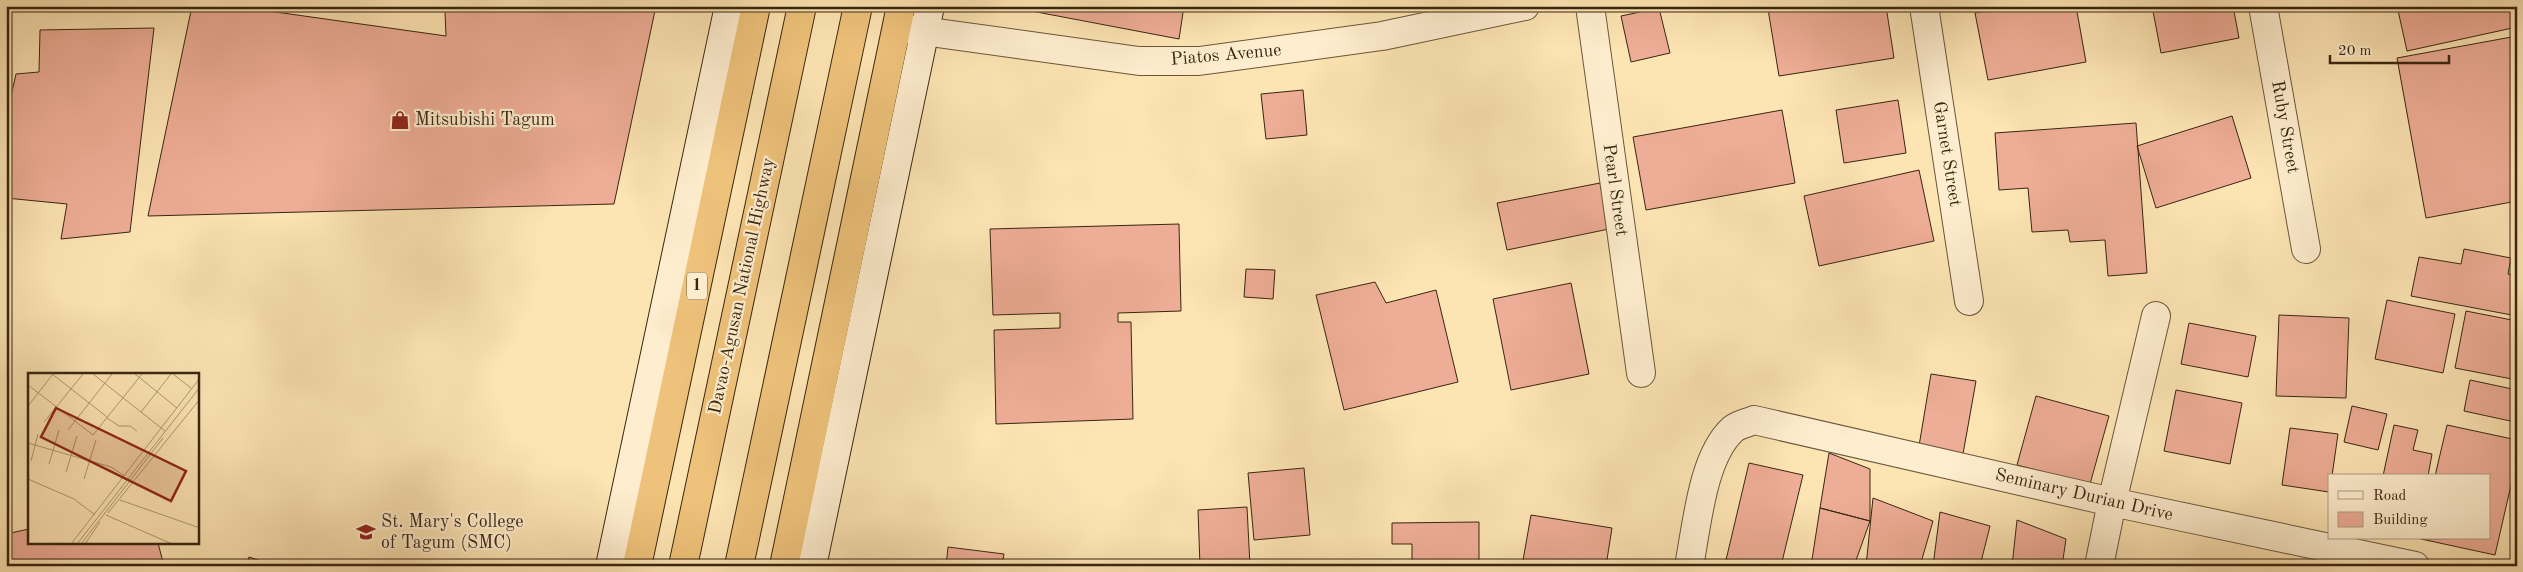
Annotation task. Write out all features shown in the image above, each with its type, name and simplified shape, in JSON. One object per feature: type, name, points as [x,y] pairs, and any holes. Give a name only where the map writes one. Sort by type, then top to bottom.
[{"type":"highway","name":"1","points":[[637,566],[756,6]]},
{"type":"highway","name":"Davao-Agusan National Highway","points":[[683,566],[802,6]]},
{"type":"highway","points":[[739,566],[858,6]]},
{"type":"highway","points":[[784,566],[898,17]]},
{"type":"street","points":[[610,566],[729,6]]},
{"type":"street","points":[[812,566],[930,6]]},
{"type":"street","name":"Piatos Avenue","points":[[898,17],[925,32],[1139,61],[1198,61],[1382,36],[1525,6]]},
{"type":"street","name":"Pearl Street","points":[[1590,6],[1641,373]]},
{"type":"street","name":"Garnet Street","points":[[1924,6],[1969,301]]},
{"type":"street","name":"Ruby Street","points":[[2263,6],[2306,249]]},
{"type":"street","points":[[2099,566],[2112,502],[2156,316]]},
{"type":"street","name":"Seminary Durian Drive","points":[[1689,566],[1708,468],[1718,445],[1734,428],[1754,420],[2112,502],[2415,566]]},
{"type":"building","name":"Mitsubishi Tagum","points":[[192,6],[233,6],[446,36],[445,11],[423,6],[656,6],[614,204],[148,216]]},
{"type":"building","points":[[1005,6],[1184,6],[1179,39]]},
{"type":"building","points":[[1784,6],[1886,6],[1894,58],[1779,76],[1768,9]]},
{"type":"building","points":[[1996,6],[2076,6],[2086,62],[1988,80],[1975,13],[1997,9]]},
{"type":"building","points":[[2152,6],[2233,6],[2239,38],[2161,53]]},
{"type":"building","points":[[2397,6],[2517,6],[2517,27],[2407,51]]},
{"type":"building","points":[[1659,8],[1670,53],[1631,62],[1621,16]]},
{"type":"building","points":[[154,28],[130,232],[61,239],[67,204],[6,198],[6,118],[16,74],[39,72],[40,30]]},
{"type":"building","points":[[2517,36],[2517,201],[2426,218],[2397,58]]},
{"type":"building","points":[[1303,90],[1307,135],[1266,139],[1261,94]]},
{"type":"building","points":[[1898,100],[1906,153],[1844,163],[1836,110]]},
{"type":"building","points":[[1782,110],[1795,183],[1646,210],[1633,137]]},
{"type":"building","points":[[2232,116],[2251,178],[2156,208],[2137,146]]},
{"type":"building","points":[[2136,123],[2147,273],[2108,276],[2105,240],[2070,242],[2068,230],[2032,232],[2028,188],[1999,190],[1995,133]]},
{"type":"building","points":[[1919,170],[1934,241],[1819,266],[1804,196]]},
{"type":"building","points":[[1600,183],[1609,229],[1507,250],[1497,203]]},
{"type":"building","points":[[1179,224],[1181,311],[1118,313],[1118,322],[1131,322],[1133,419],[996,424],[994,330],[1060,328],[1060,313],[993,315],[990,229]]},
{"type":"building","points":[[2464,249],[2511,258],[2508,274],[2517,276],[2517,316],[2411,296],[2419,257],[2461,264]]},
{"type":"building","points":[[1246,269],[1275,270],[1273,299],[1244,297]]},
{"type":"building","points":[[1375,282],[1386,303],[1436,290],[1458,382],[1344,410],[1316,295]]},
{"type":"building","points":[[1571,283],[1589,374],[1511,390],[1493,299]]},
{"type":"building","points":[[2387,300],[2455,314],[2443,373],[2375,359]]},
{"type":"building","points":[[2466,311],[2517,321],[2517,380],[2455,368]]},
{"type":"building","points":[[2279,315],[2349,318],[2346,398],[2276,396]]},
{"type":"building","points":[[2189,323],[2256,336],[2248,377],[2181,364]]},
{"type":"building","points":[[1931,374],[1976,381],[1963,454],[1919,446]]},
{"type":"building","points":[[2470,380],[2517,390],[2515,422],[2464,411]]},
{"type":"building","points":[[2176,390],[2242,403],[2230,464],[2164,451]]},
{"type":"building","points":[[2036,396],[2109,416],[2090,484],[2017,465]]},
{"type":"building","points":[[2352,406],[2387,414],[2378,450],[2344,442]]},
{"type":"building","points":[[2394,425],[2418,430],[2413,450],[2432,454],[2428,474],[2383,474]]},
{"type":"building","points":[[2447,425],[2517,440],[2517,459],[2495,555],[2426,540],[2490,540],[2490,474],[2435,474]]},
{"type":"building","points":[[2290,428],[2338,434],[2332,474],[2328,474],[2328,492],[2282,485]]},
{"type":"building","points":[[1829,453],[1870,469],[1870,521],[1820,508]]},
{"type":"building","points":[[1749,463],[1803,475],[1781,566],[1749,566],[1726,560]]},
{"type":"building","points":[[1304,468],[1310,535],[1254,540],[1248,473]]},
{"type":"building","points":[[1873,498],[1933,521],[1920,566],[1866,566]]},
{"type":"building","points":[[1247,507],[1250,566],[1200,566],[1198,510]]},
{"type":"building","points":[[1820,508],[1870,521],[1854,566],[1811,566]]},
{"type":"building","points":[[1940,512],[1990,526],[1980,566],[1933,566]]},
{"type":"building","points":[[1531,515],[1612,528],[1606,566],[1522,566]]},
{"type":"building","points":[[2017,520],[2066,539],[2062,566],[2012,566]]},
{"type":"building","points":[[1479,522],[1479,566],[1412,566],[1412,544],[1392,544],[1392,523]]},
{"type":"building","points":[[28,529],[28,544],[158,544],[164,566],[6,566],[6,534]]},
{"type":"building","points":[[948,547],[1004,554],[1002,566],[946,566]]},
{"type":"building","points":[[249,557],[276,566],[246,566]]},
{"type":"place","name":"Mitsubishi Tagum","points":[[400,120]]},
{"type":"place","name":"St. Mary's College of Tagum (SMC)","points":[[366,532]]}]
